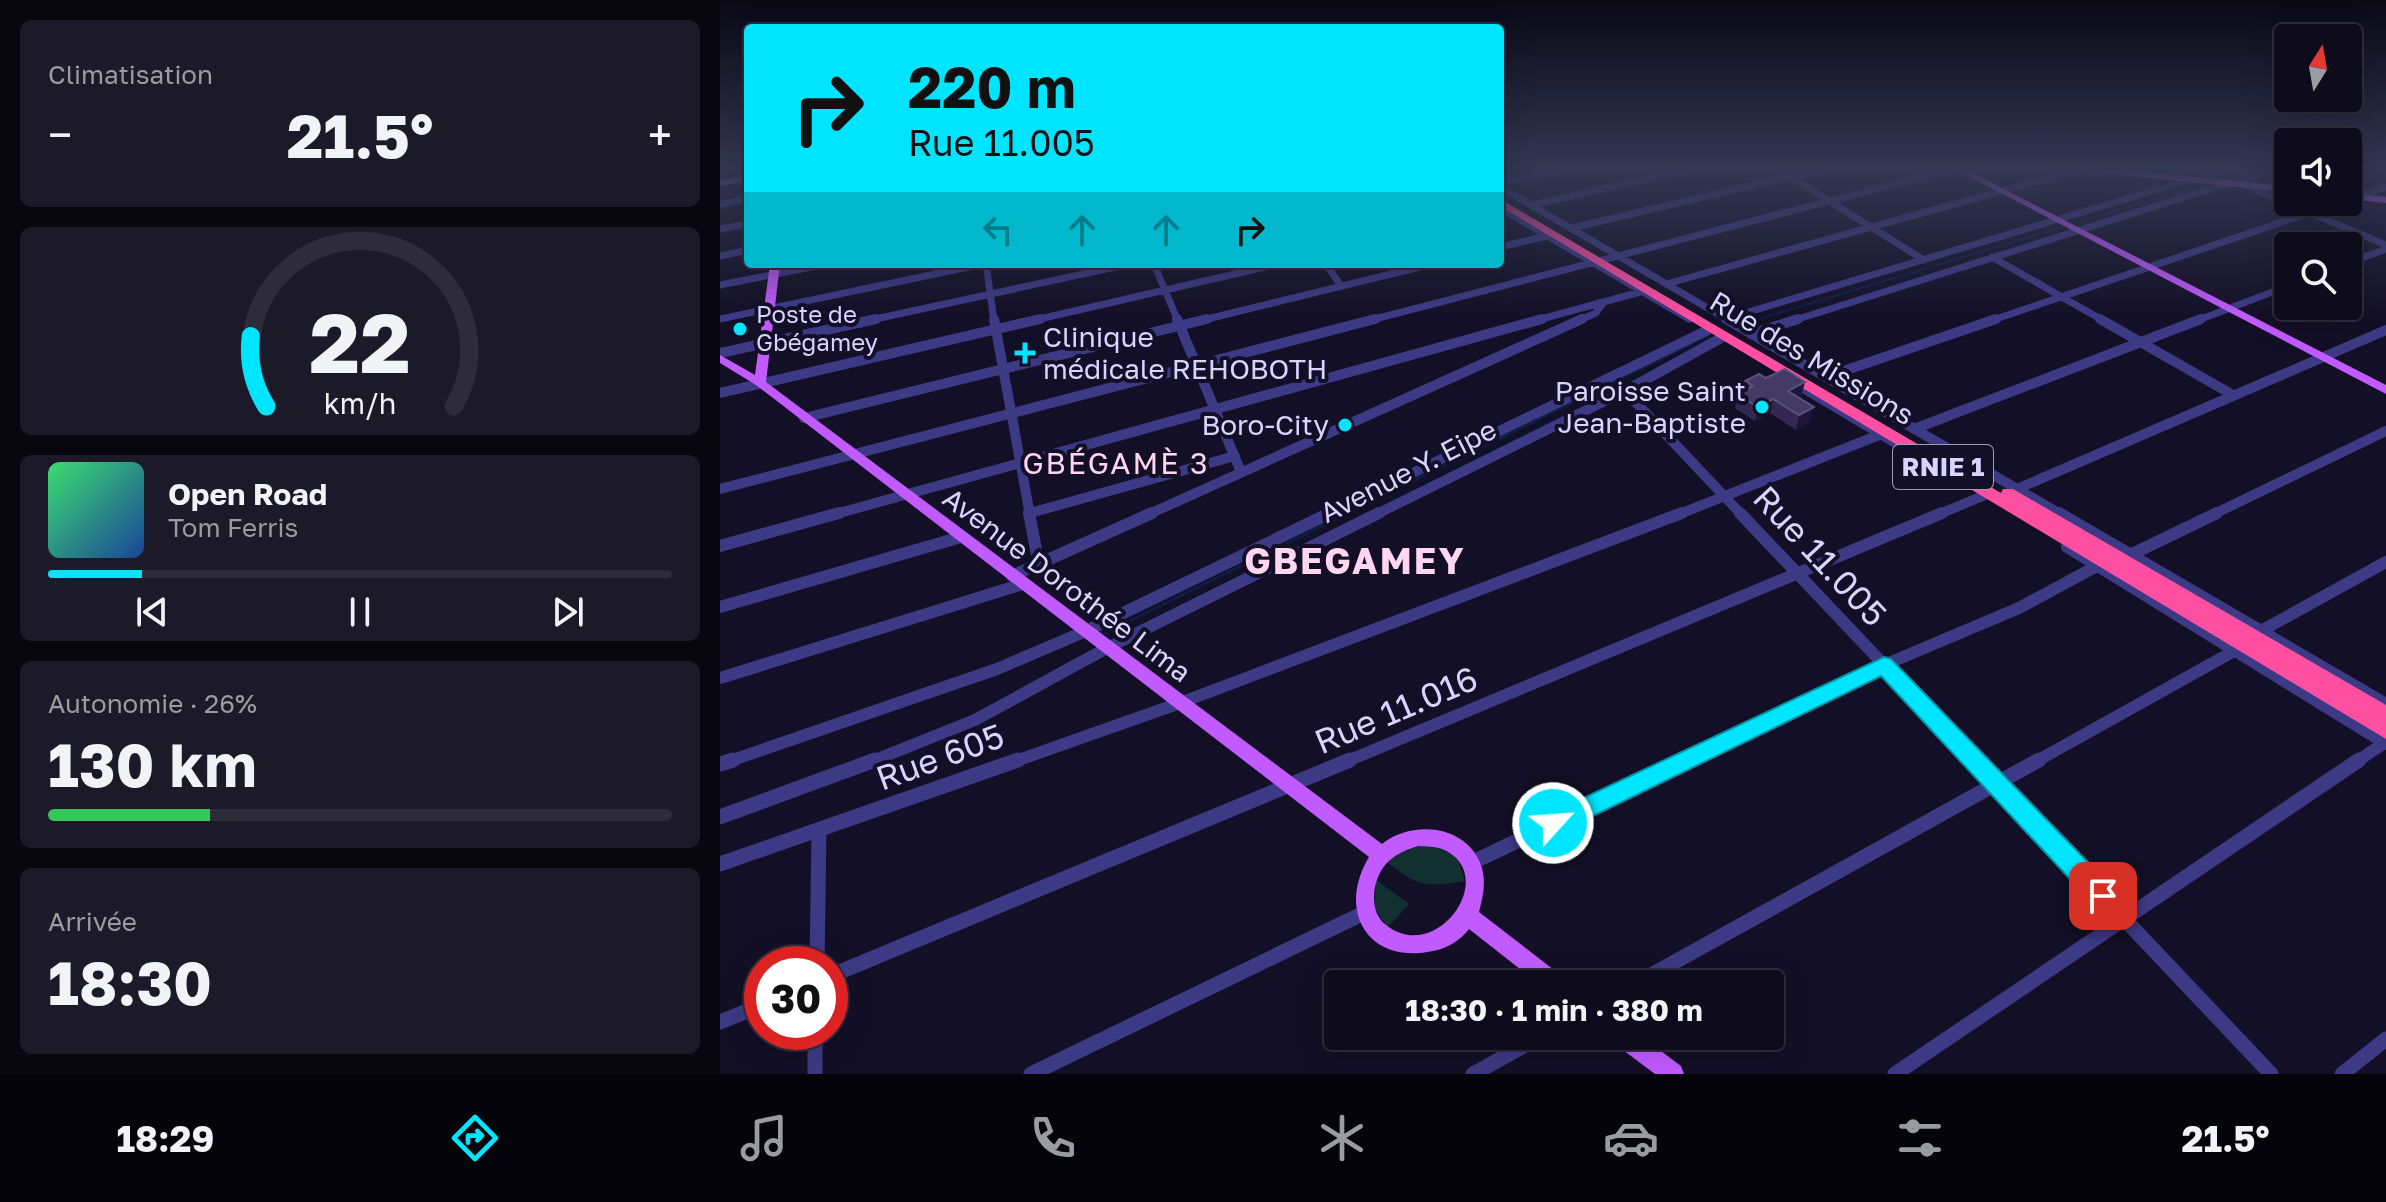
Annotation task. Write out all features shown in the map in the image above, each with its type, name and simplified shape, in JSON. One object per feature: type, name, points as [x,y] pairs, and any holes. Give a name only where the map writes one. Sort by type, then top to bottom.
[{"type":"highway","name":"Rue des Missions","points":[[1520,218],[1604,259],[2386,715]]},
{"type":"highway","name":"Rue des Missions","points":[[1539,218],[2385,739]]},
{"type":"main road","points":[[2057,219],[2386,390]]},
{"type":"main road","points":[[760,383],[775,269]]},
{"type":"main road","name":"Avenue Dorothée Lima","points":[[720,355],[1381,855]]},
{"type":"main road","points":[[1430,837],[1452,843],[1471,863],[1476,892],[1467,915],[1440,939],[1412,945],[1386,937],[1376,929],[1366,912],[1364,885],[1381,855],[1407,839],[1430,837]]},
{"type":"main road","points":[[1467,915],[1538,970]]},
{"type":"main road","points":[[1641,1050],[1673,1074]]},
{"type":"street","points":[[1517,218],[1547,236],[1666,284],[2386,704]]},
{"type":"street","points":[[1555,218],[1572,228],[1640,292],[1985,495],[2234,651],[2385,739],[1895,1074]]},
{"type":"street","points":[[1572,228],[1613,218]]},
{"type":"street","points":[[720,489],[1763,218]]},
{"type":"street","points":[[1856,218],[1924,260]]},
{"type":"street","points":[[1666,284],[1899,218]]},
{"type":"street","points":[[1725,319],[2060,218]]},
{"type":"street","points":[[1751,334],[2118,218]]},
{"type":"street","points":[[1826,377],[2292,218]]},
{"type":"street","points":[[2323,218],[2386,247]]},
{"type":"street","points":[[720,229],[744,225]]},
{"type":"street","points":[[1504,246],[1547,236]]},
{"type":"street","points":[[2362,257],[2386,247]]},
{"type":"street","points":[[720,256],[744,251]]},
{"type":"street","points":[[1992,257],[2233,395]]},
{"type":"street","points":[[720,319],[965,268]]},
{"type":"street","points":[[985,268],[1039,565]]},
{"type":"street","points":[[720,355],[1110,268]]},
{"type":"street","points":[[1156,268],[1241,472]]},
{"type":"street","points":[[720,393],[1261,268]]},
{"type":"street","points":[[1329,268],[1341,286]]},
{"type":"street","points":[[804,418],[1415,268]]},
{"type":"street","points":[[720,285],[775,269]]},
{"type":"street","points":[[1914,429],[2274,291]]},
{"type":"street","points":[[720,546],[1640,292]]},
{"type":"street","points":[[720,678],[1017,580],[1039,565],[1596,313],[1603,303]]},
{"type":"street","name":"Avenue Y. Eipe","points":[[720,764],[997,669],[1086,631],[1708,330]]},
{"type":"street","points":[[2017,489],[2386,330]]},
{"type":"street","name":"Avenue Y. Eipe","points":[[720,817],[943,734],[1107,648],[1625,391],[1721,338]]},
{"type":"street","name":"Rue 11.005","points":[[1625,391],[2271,1074]]},
{"type":"street","points":[[2130,555],[2386,431]]},
{"type":"street","name":"Rue 605","points":[[720,864],[819,832],[1180,703],[1725,497],[1879,435]]},
{"type":"street","points":[[1030,513],[1235,456]]},
{"type":"street","name":"Rue 11.016","points":[[848,969],[1291,787],[1985,495]]},
{"type":"street","points":[[720,607],[961,537]]},
{"type":"street","points":[[2259,632],[2386,562]]},
{"type":"street","points":[[1471,863],[1884,665],[2019,608],[2097,566]]},
{"type":"street","points":[[1660,970],[2234,651]]},
{"type":"street","points":[[817,946],[819,832]]},
{"type":"street","points":[[1031,1074],[1366,912]]},
{"type":"street","points":[[720,1022],[744,1012]]},
{"type":"street","points":[[2342,1074],[2386,1039]]},
{"type":"street","points":[[815,1050],[815,1074]]},
{"type":"street","points":[[1473,1074],[1517,1050]]},
{"type":"green space","points":[[1435,844],[1457,857],[1465,881],[1423,883],[1387,862],[1409,846]]},
{"type":"green space","points":[[1376,880],[1409,904],[1387,928],[1374,906]]},
{"type":"building","points":[[1785,369],[1805,382],[1788,391],[1814,407],[1799,415],[1773,399],[1758,407],[1737,394],[1753,386],[1745,381],[1759,374],[1766,378]]},
{"type":"waterway","points":[[1752,321],[2092,218]]},
{"type":"waterway","points":[[1743,324],[1759,319]]},
{"type":"waterway","points":[[1101,635],[1707,336]]},
{"type":"place","name":"Poste de Gbégamey","points":[[740,329]]},
{"type":"place","name":"Clinique médicale REHOBOTH","points":[[1025,353]]},
{"type":"place","name":"Paroisse Saint Jean-Baptiste","points":[[1762,407]]},
{"type":"place","name":"Boro-City","points":[[1345,425]]},
{"type":"district","name":"GBÉGAMÈ 3","points":[[1116,464]]},
{"type":"district","name":"GBEGAMEY","points":[[1355,561]]},
{"type":"route","points":[[1553,823],[1884,665],[2103,896]]}]
